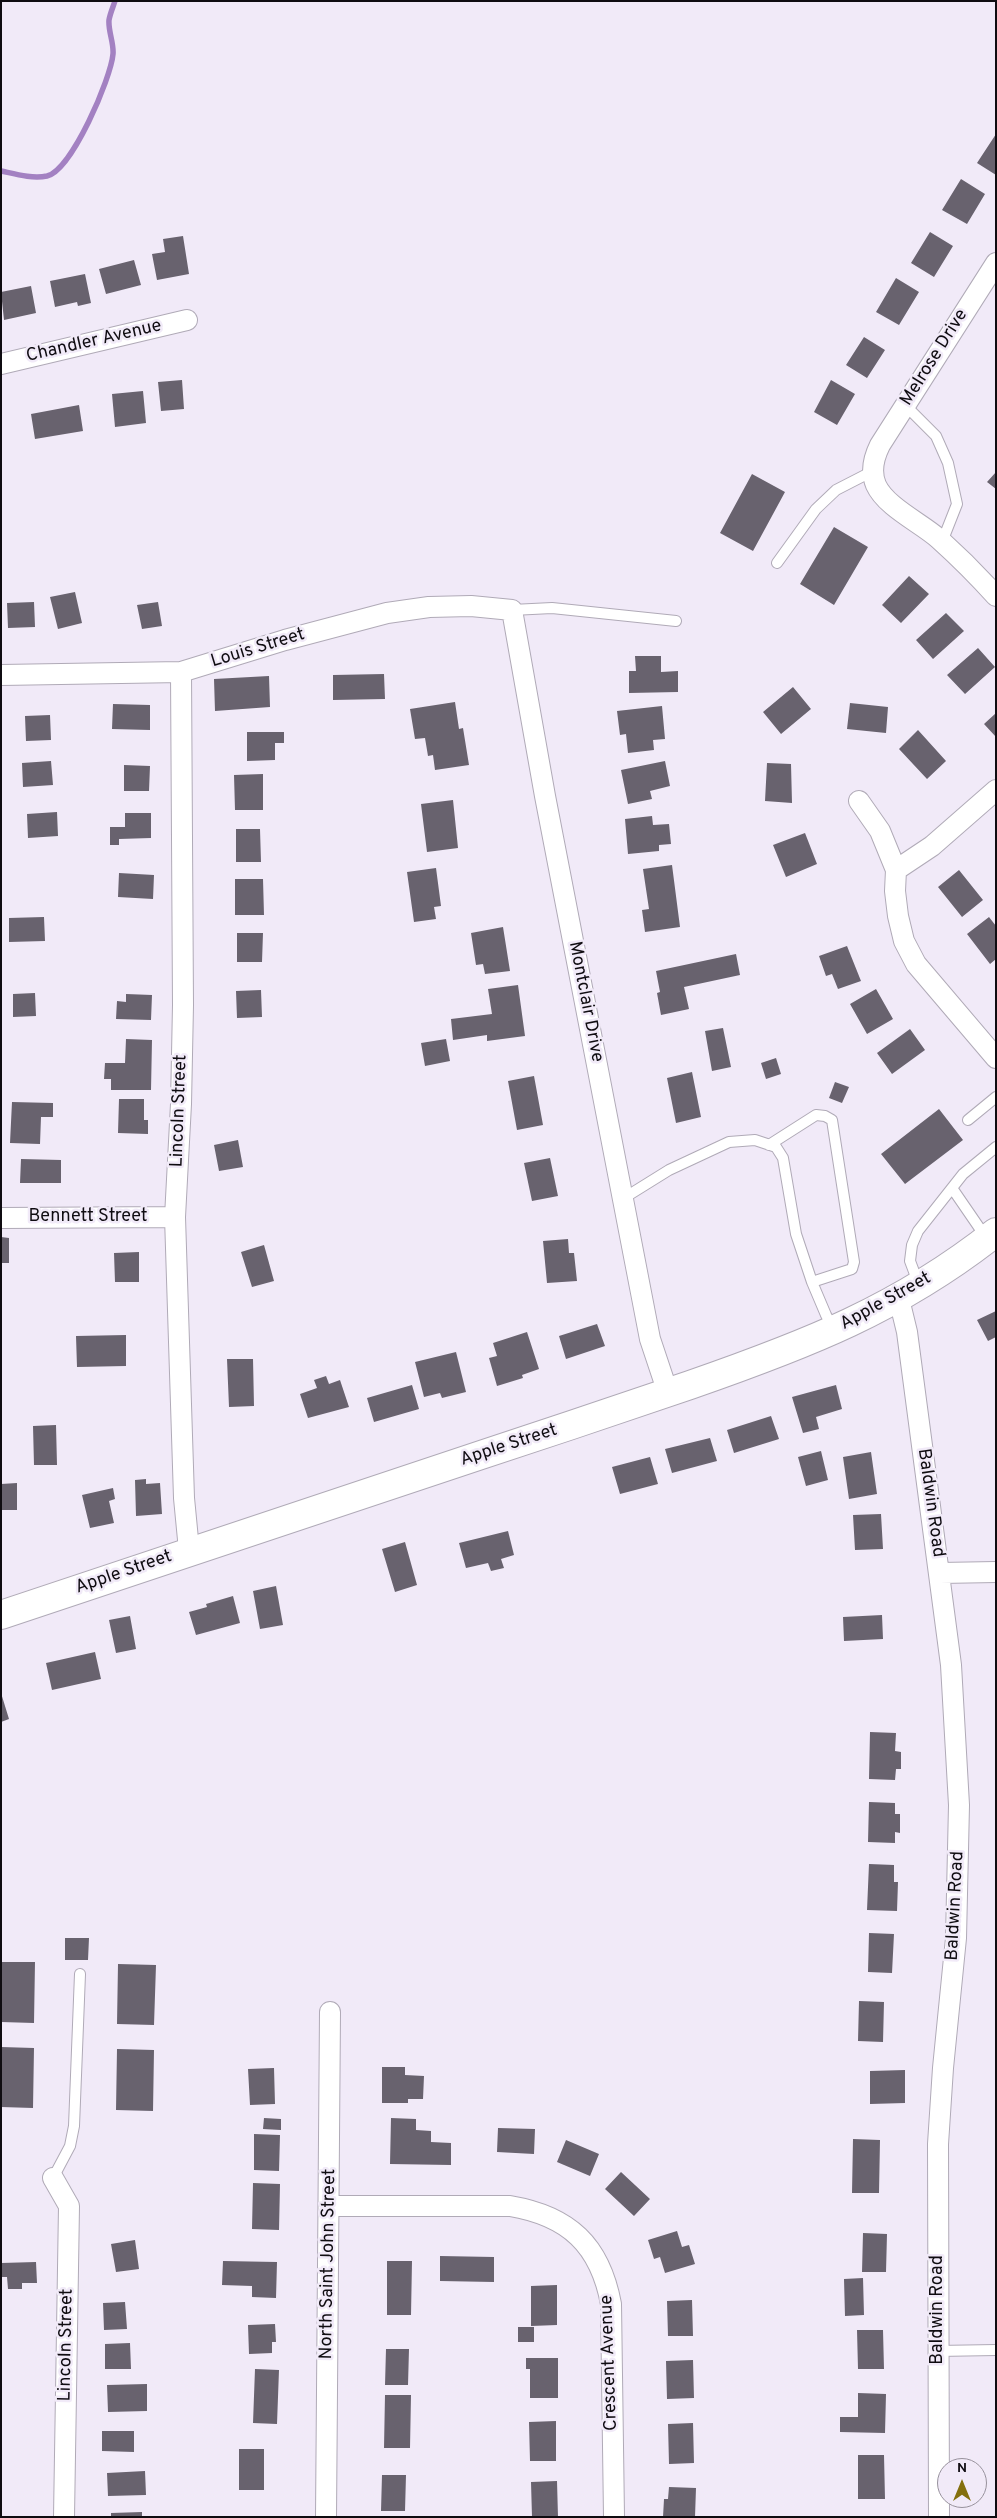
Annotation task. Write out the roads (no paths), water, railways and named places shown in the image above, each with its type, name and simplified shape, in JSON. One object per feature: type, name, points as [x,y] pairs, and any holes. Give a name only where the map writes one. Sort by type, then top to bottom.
[{"type":"street","name":"Melrose Drive","points":[[874,462],[905,404],[996,263]]},
{"type":"street","name":"Chandler Avenue","points":[[1,364],[187,320]]},
{"type":"street","points":[[874,462],[876,484],[882,496],[942,542],[996,596]]},
{"type":"street","name":"Louis Street","points":[[1,675],[181,672],[284,640],[387,613],[437,607],[471,606],[512,610]]},
{"type":"street","name":"Montclair Drive","points":[[512,610],[558,862],[650,1339],[668,1392]]},
{"type":"street","name":"Lincoln Street","points":[[181,672],[183,1005],[181,1104],[175,1217],[184,1498],[189,1550]]},
{"type":"street","points":[[896,870],[932,846],[996,790]]},
{"type":"street","points":[[859,802],[880,832],[896,870],[895,891],[898,916],[904,941],[916,964],[996,1058]]},
{"type":"street","name":"Bennett Street","points":[[1,1218],[175,1217]]},
{"type":"street","name":"Apple Street","points":[[1,1615],[189,1550],[668,1392],[783,1352],[842,1328],[909,1292],[991,1236]]},
{"type":"street","name":"Baldwin Road","points":[[909,1292],[907,1332],[951,1665],[957,1758],[959,1849],[956,1938],[943,2068],[938,2144],[939,2517]]},
{"type":"street","points":[[940,1573],[996,1572]]},
{"type":"street","name":"North Saint John Street","points":[[326,2517],[330,2012]]},
{"type":"street","name":"Lincoln Street","points":[[53,2178],[69,2206],[64,2517]]},
{"type":"street","name":"Crescent Avenue","points":[[329,2206],[510,2206],[532,2209],[552,2217],[571,2229],[586,2244],[599,2262],[607,2282],[611,2304],[614,2517]]},
{"type":"lane","points":[[905,404],[936,436],[948,463],[956,504],[942,542]]},
{"type":"lane","points":[[777,562],[816,509],[836,490],[874,462]]},
{"type":"lane","points":[[512,610],[552,608],[676,621]]},
{"type":"lane","points":[[968,1120],[996,1097]]},
{"type":"lane","points":[[769,1145],[816,1115],[825,1116],[832,1120],[854,1262],[852,1270],[812,1282]]},
{"type":"lane","points":[[624,1198],[660,1175],[728,1142],[755,1140],[776,1147],[784,1158],[796,1234],[812,1282],[830,1323],[842,1328]]},
{"type":"lane","points":[[909,1292],[912,1245],[918,1231],[963,1174],[996,1147]]},
{"type":"lane","points":[[952,1188],[991,1236]]},
{"type":"lane","points":[[53,2178],[70,2146],[74,2126],[80,1974]]},
{"type":"lane","points":[[938,2351],[996,2350]]},
{"type":"waterway","points":[[1,171],[30,177],[47,176],[57,170],[68,158],[89,122],[111,66],[113,50],[109,20],[115,1]]}]
